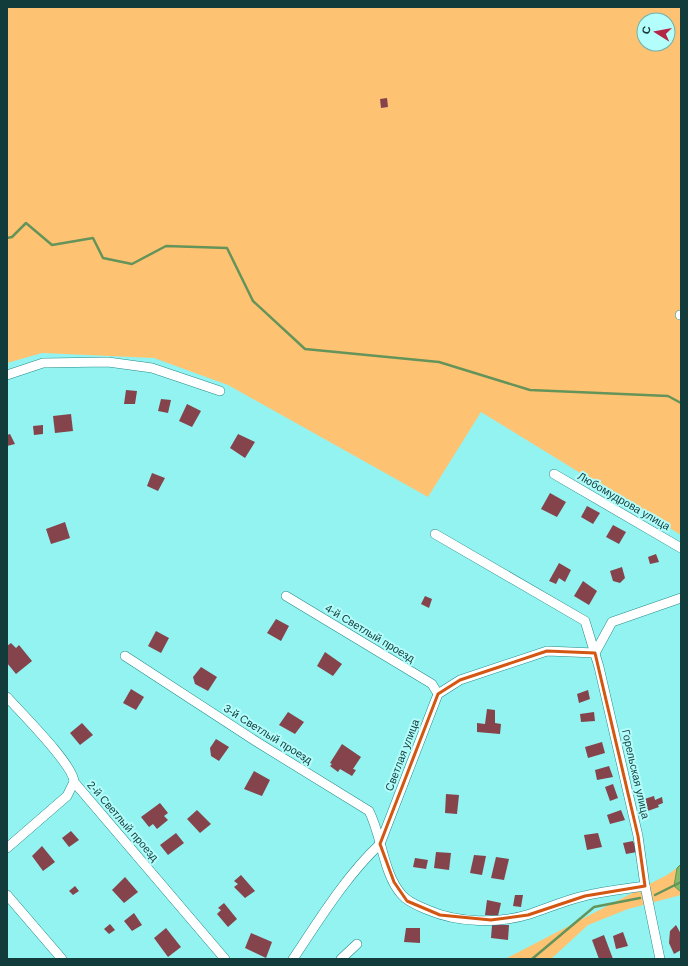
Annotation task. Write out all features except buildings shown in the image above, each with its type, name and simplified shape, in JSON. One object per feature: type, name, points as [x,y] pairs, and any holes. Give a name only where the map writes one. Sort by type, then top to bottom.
[{"type":"street","points":[[7,375],[43,363],[108,362],[152,368],[220,391]]},
{"type":"street","name":"Любомудрова улица","points":[[554,474],[681,548]]},
{"type":"street","name":"Горельская улица","points":[[435,534],[585,621],[599,667],[638,836],[645,886],[660,959]]},
{"type":"street","name":"4-й Светлый проезд","points":[[286,596],[432,684],[438,694]]},
{"type":"street","points":[[438,694],[460,680],[547,651],[595,652],[612,622],[681,598]]},
{"type":"street","name":"3-й Светлый проезд","points":[[125,656],[257,742],[369,811],[376,826],[380,844],[394,882],[401,894],[414,905],[440,915],[466,919],[506,919],[528,915],[585,896],[645,886]]},
{"type":"street","name":"Светлая улица","points":[[293,959],[366,857],[380,844],[438,694]]},
{"type":"street","name":"2-й Светлый проезд","points":[[7,697],[65,763],[74,777],[74,782],[225,959]]},
{"type":"street","points":[[7,848],[67,796],[74,782]]},
{"type":"street","points":[[7,895],[62,959]]},
{"type":"street","points":[[341,959],[357,944]]},
{"type":"highlighted area","points":[[547,651],[595,653],[638,836],[645,886],[585,896],[528,915],[491,920],[440,915],[407,901],[394,882],[380,844],[438,694],[460,680]]},
{"type":"shaded area","points":[[7,7],[681,7],[681,535],[481,412],[428,497],[228,385],[154,358],[42,353],[7,363]]},
{"type":"shaded area","points":[[681,864],[681,892],[674,886],[677,868]]},
{"type":"shaded area","points":[[677,868],[674,886],[681,892],[681,895],[628,909],[588,925],[551,959],[505,959],[667,875]]},
{"type":"waterway","points":[[7,238],[12,237],[26,223],[52,245],[93,238],[103,258],[132,264],[166,246],[227,248],[253,301],[305,349],[439,362],[530,390],[668,396],[681,403]]},
{"type":"waterway","points":[[655,895],[681,882]]},
{"type":"waterway","points":[[532,959],[594,907],[640,898]]}]
